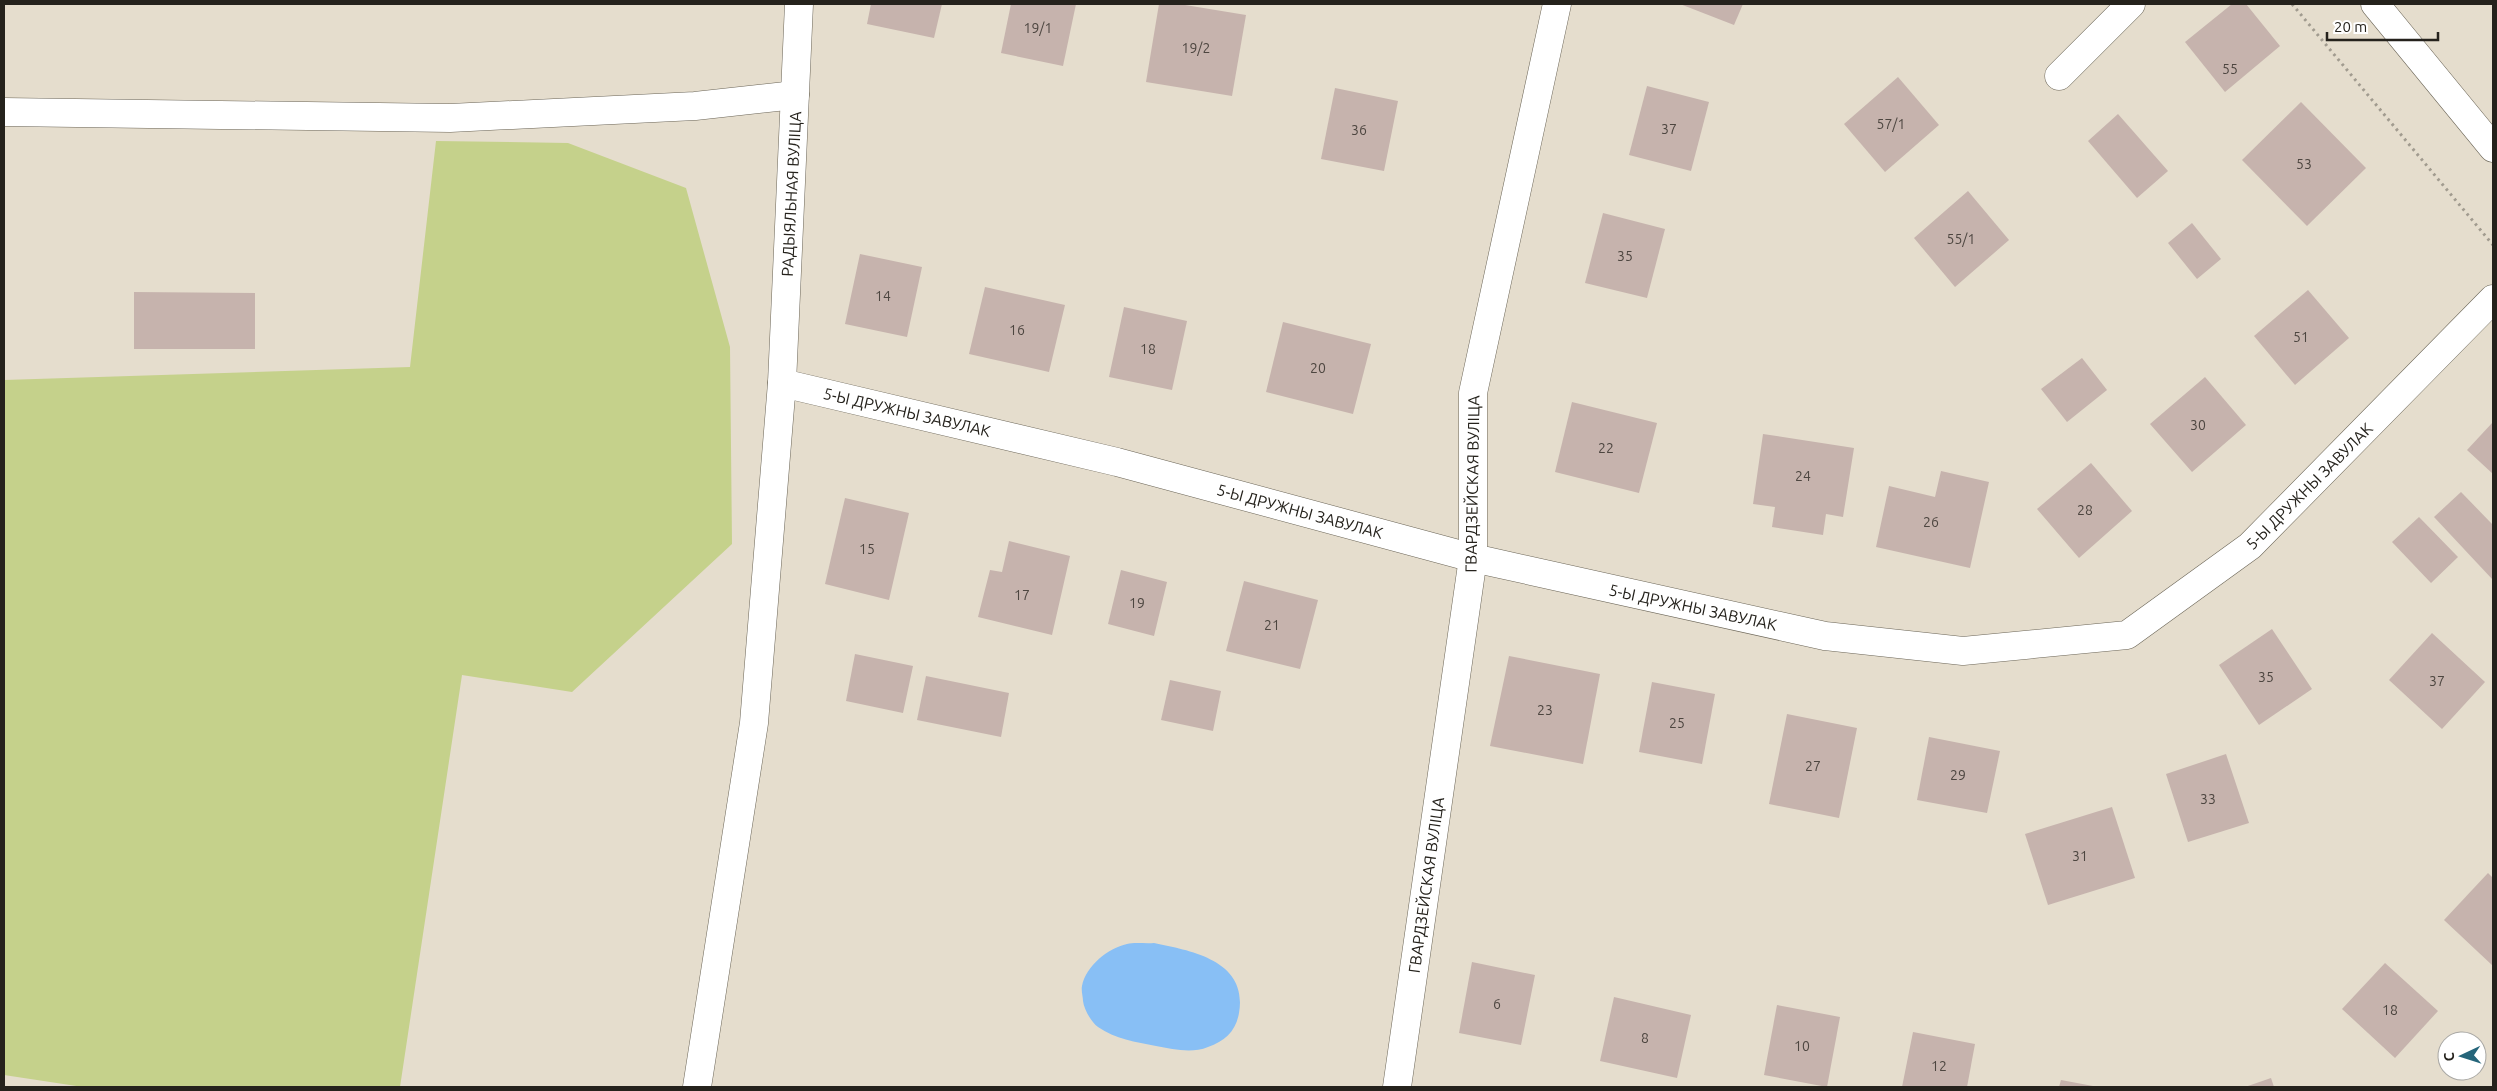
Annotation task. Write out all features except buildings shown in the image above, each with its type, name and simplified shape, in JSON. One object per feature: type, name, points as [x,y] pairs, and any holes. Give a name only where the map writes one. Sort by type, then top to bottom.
[{"type":"street","name":"РАДЫЯЛЬНАЯ ВУЛІЦА","points":[[696,1087],[754,722],[782,383],[798,4]]},
{"type":"street","name":"ГВАРДЗЕЙСКАЯ ВУЛІЦА","points":[[1405,1085],[1473,558],[1474,394],[1557,4]]},
{"type":"street","points":[[2059,76],[2131,4]]},
{"type":"street","points":[[2375,4],[2493,148]]},
{"type":"street","points":[[4,112],[450,118],[695,106],[795,95]]},
{"type":"street","name":"5-Ы ДРУЖНЫ ЗАВУЛАК","points":[[782,383],[1117,462],[1473,558],[1825,636],[1963,651],[2127,635],[2250,546],[2493,298]]},
{"type":"path","points":[[2292,4],[2493,246]]},
{"type":"green space","points":[[436,141],[568,143],[686,188],[730,347],[732,544],[572,692],[462,675],[400,1087],[83,1087],[4,1075],[4,380],[410,367]]},
{"type":"water","points":[[1130,943],[1154,943],[1185,950],[1214,961],[1226,970],[1235,981],[1240,995],[1238,1019],[1229,1034],[1214,1045],[1189,1051],[1141,1043],[1105,1031],[1098,1027],[1088,1015],[1083,1001],[1082,986],[1093,965],[1105,954],[1120,946]]}]
